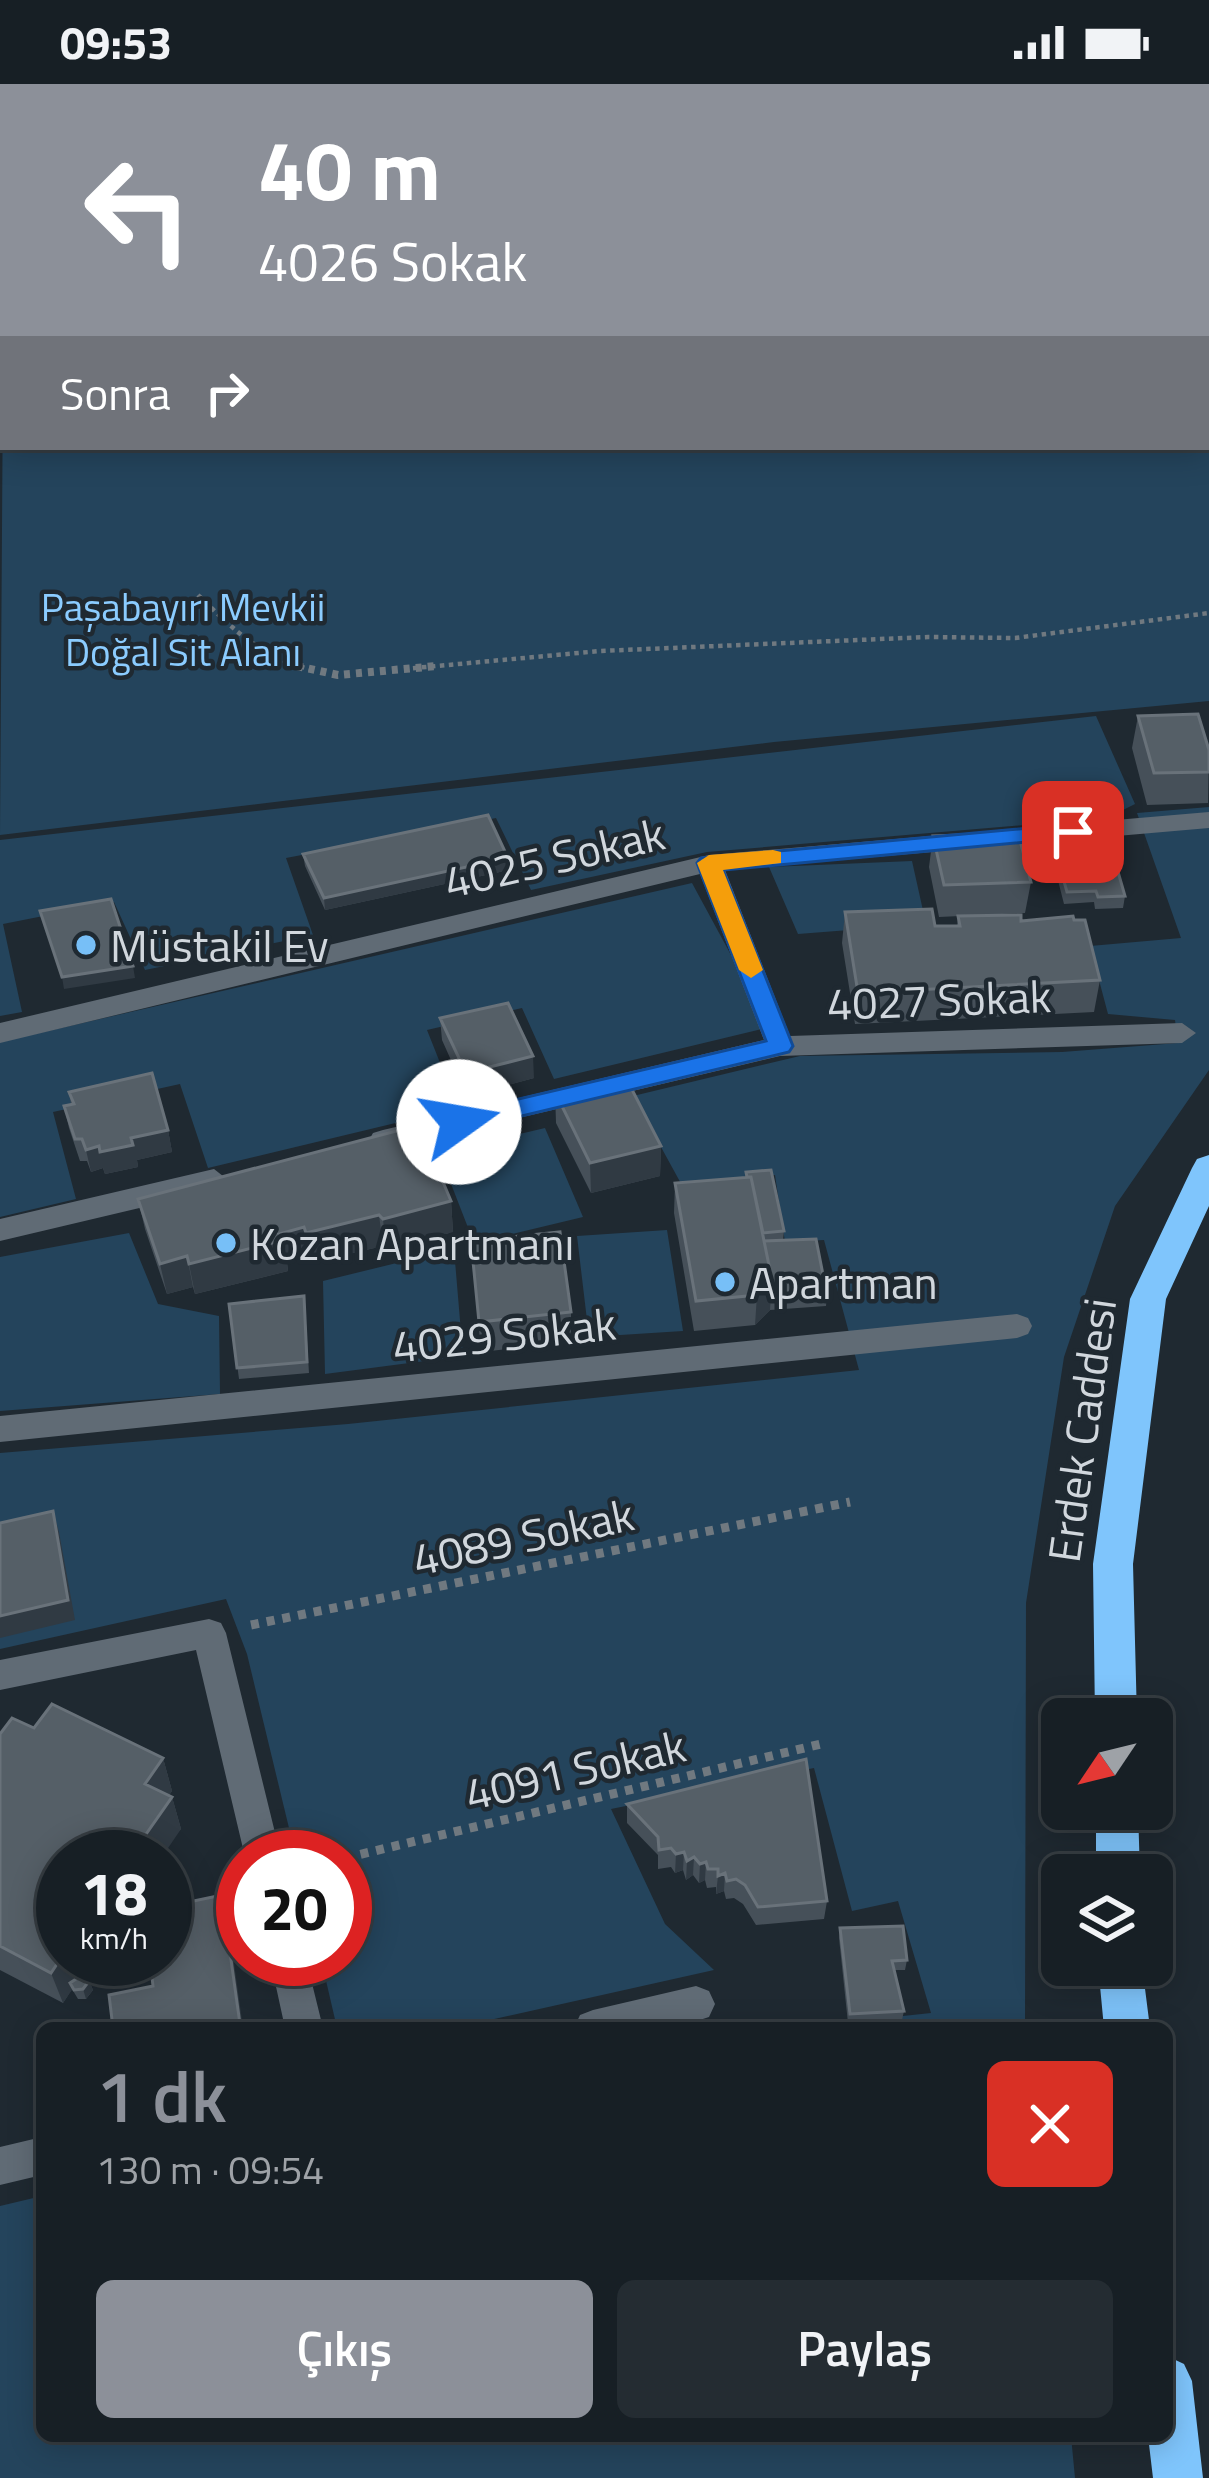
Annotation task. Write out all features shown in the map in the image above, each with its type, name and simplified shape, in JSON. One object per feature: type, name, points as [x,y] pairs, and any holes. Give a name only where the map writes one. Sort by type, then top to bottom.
[{"type":"highway","name":"Erdek Caddesi","points":[[1116,1698],[1113,1564],[1148,1299],[1209,1168]]},
{"type":"highway","points":[[1122,1986],[1126,2022]]},
{"type":"highway","points":[[1173,2434],[1178,2478]]},
{"type":"lane","name":"4025 Sokak","points":[[0,1033],[709,863],[1209,820]]},
{"type":"lane","points":[[709,863],[781,1046]]},
{"type":"lane","name":"4027 Sokak","points":[[344,1149],[781,1046],[1182,1033]]},
{"type":"lane","points":[[0,1230],[253,1171]]},
{"type":"lane","name":"4029 Sokak","points":[[0,1429],[1017,1326]]},
{"type":"lane","points":[[0,1675],[209,1634],[256,1830]]},
{"type":"lane","points":[[294,1986],[303,2022]]},
{"type":"lane","points":[[618,2022],[696,2004]]},
{"type":"lane","points":[[0,2166],[36,2157]]},
{"type":"path","points":[[198,596],[248,643],[283,663],[338,675],[600,651],[928,637],[1015,638],[1209,613]]},
{"type":"path","name":"4089 Sokak","points":[[209,1634],[850,1502]]},
{"type":"path","name":"4091 Sokak","points":[[372,1852],[820,1744]]},
{"type":"green space","name":"Paşabayırı Mevkii Doğal Sit Alanı","points":[[3,450],[1209,450],[1209,701],[774,742],[0,835]]},
{"type":"green space","points":[[1096,716],[1135,804],[1107,818],[707,852],[531,890],[496,818],[286,858],[313,935],[145,970],[114,902],[3,924],[22,1012],[0,1016],[0,840]]},
{"type":"green space","points":[[1209,807],[1209,1070],[1115,1206],[1064,1357],[1026,1603],[1025,2022],[846,2022],[931,2013],[898,1901],[852,1911],[814,1768],[611,1809],[665,1924],[714,1970],[481,2022],[336,2022],[327,1986],[372,1986],[372,1830],[289,1830],[247,1654],[226,1599],[0,1649],[0,1453],[348,1424],[859,1370],[824,1240],[785,1242],[775,1175],[684,1189],[633,1096],[800,1056],[1062,1052],[1178,1043],[1175,1020],[1108,1014],[1090,946],[1181,938],[1137,813]]},
{"type":"green space","points":[[912,861],[926,924],[798,934],[769,867]]},
{"type":"green space","points":[[692,883],[770,1027],[554,1079],[522,1008],[427,1030],[458,1108],[208,1168],[180,1084],[53,1112],[76,1199],[0,1217],[0,1042]]},
{"type":"green space","points":[[545,1128],[583,1217],[474,1243],[439,1153]]},
{"type":"green space","points":[[667,1230],[683,1331],[589,1337],[577,1236]]},
{"type":"green space","points":[[129,1233],[158,1304],[219,1316],[220,1394],[0,1411],[0,1257]]},
{"type":"green space","points":[[454,1249],[463,1356],[325,1374],[323,1281]]},
{"type":"green space","points":[[36,2197],[36,2442],[1072,2442],[1075,2478],[0,2478],[0,2206]]},
{"type":"building","points":[[1198,714],[1209,750],[1209,772],[1154,773],[1138,716]]},
{"type":"building","points":[[488,815],[508,858],[324,898],[303,854]]},
{"type":"building","points":[[1018,833],[1031,882],[944,885],[933,836]]},
{"type":"building","points":[[1110,844],[1125,896],[1067,892],[1054,846]]},
{"type":"building","name":"Müstakil Ev","points":[[111,899],[133,966],[62,977],[40,911]]},
{"type":"building","points":[[932,909],[935,926],[960,926],[958,916],[1021,915],[1021,921],[1073,916],[1085,920],[1100,980],[858,993],[845,912]]},
{"type":"building","points":[[508,1003],[533,1056],[466,1073],[440,1018]]},
{"type":"building","points":[[152,1073],[168,1130],[131,1138],[133,1145],[100,1152],[99,1146],[86,1150],[82,1139],[75,1139],[64,1106],[74,1104],[69,1092]]},
{"type":"building","points":[[625,1076],[661,1146],[590,1163],[555,1092]]},
{"type":"building","points":[[419,1125],[451,1201],[306,1233],[304,1227],[279,1234],[284,1240],[189,1264],[187,1256],[160,1264],[138,1199]]},
{"type":"building","points":[[771,1170],[784,1231],[763,1233],[746,1172]]},
{"type":"building","name":"Apartman","points":[[751,1177],[772,1280],[757,1295],[696,1301],[675,1183]]},
{"type":"building","points":[[560,1232],[571,1312],[479,1322],[471,1241]]},
{"type":"building","points":[[816,1239],[827,1295],[771,1299],[764,1241]]},
{"type":"building","points":[[304,1296],[307,1362],[237,1368],[229,1304]]},
{"type":"building","points":[[53,1511],[68,1600],[0,1616],[0,1523]]},
{"type":"building","points":[[52,1704],[163,1758],[145,1784],[172,1797],[149,1830],[36,1830],[36,1965],[0,1946],[0,1734],[12,1718],[34,1728]]},
{"type":"building","points":[[806,1759],[827,1901],[758,1907],[736,1879],[727,1881],[725,1873],[718,1876],[718,1869],[708,1869],[706,1862],[700,1864],[694,1857],[687,1861],[684,1852],[659,1850],[658,1837],[627,1804]]},
{"type":"building","points":[[216,1896],[216,1986],[235,1986],[240,2022],[112,2022],[109,1995],[153,1986],[192,1986],[192,1901]]},
{"type":"building","points":[[903,1926],[907,1960],[892,1961],[904,2011],[850,2014],[840,1928]]},
{"type":"slow traffic","points":[[751,970],[709,863],[773,858]]},
{"type":"place","name":"Müstakil Ev","points":[[86,945]]},
{"type":"place","name":"Kozan Apartmanı","points":[[226,1243]]},
{"type":"place","name":"Apartman","points":[[725,1282]]},
{"type":"route","points":[[459,1122],[781,1046],[709,863],[1073,832]]}]
